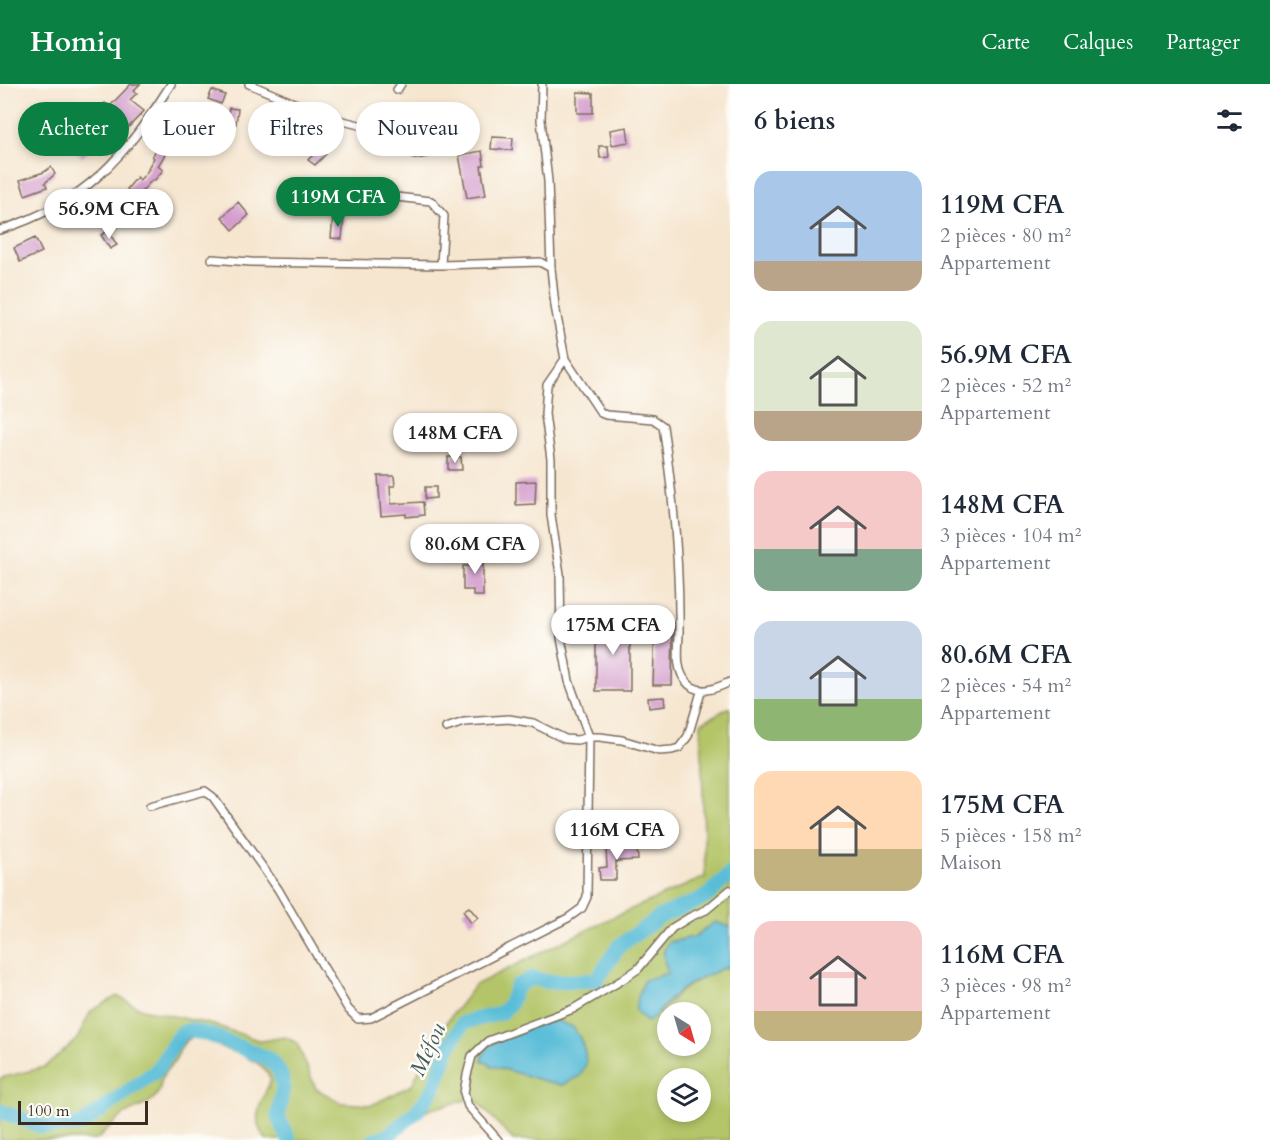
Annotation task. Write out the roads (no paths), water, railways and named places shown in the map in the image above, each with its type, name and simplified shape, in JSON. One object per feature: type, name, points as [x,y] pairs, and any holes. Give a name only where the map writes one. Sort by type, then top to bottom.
[{"type":"street","points":[[0,230],[37,216],[69,199],[110,167],[146,124],[171,84]]},
{"type":"street","points":[[249,84],[327,117],[356,124]]},
{"type":"street","points":[[542,84],[541,120],[549,188],[551,268],[555,306],[565,359],[601,413],[653,419],[663,426],[672,485],[679,573],[680,673],[691,686],[702,692],[730,682]]},
{"type":"street","points":[[379,195],[431,201],[444,216],[441,265]]},
{"type":"street","points":[[212,259],[251,262],[441,265],[540,262],[551,268]]},
{"type":"street","points":[[150,806],[205,791],[213,797],[278,889],[348,1009],[358,1019],[371,1018],[568,918],[582,908],[587,897],[589,737],[569,681],[561,638],[560,574],[551,516],[551,459],[545,414],[548,385],[565,359]]},
{"type":"street","points":[[446,728],[464,722],[509,719],[533,723],[565,739],[577,740],[589,737],[622,740],[659,752],[679,748],[688,736],[702,692]]},
{"type":"street","points":[[498,1140],[468,1106],[464,1093],[466,1075],[472,1056],[488,1041],[573,1009],[622,980],[638,969],[672,928],[706,910],[730,890]]},
{"type":"water","points":[[715,922],[730,927],[730,966],[688,985],[667,1002],[657,1002],[657,1015],[647,1022],[636,1011],[636,1003],[644,980],[668,973],[664,950],[669,942],[694,937]]},
{"type":"water","points":[[554,1020],[573,1027],[580,1038],[586,1064],[580,1076],[562,1085],[554,1084],[493,1066],[481,1060],[487,1048],[501,1039]]},
{"type":"waterway","name":"Méfou","points":[[374,1140],[389,1135],[417,1111],[433,1090],[449,1047],[463,1023],[501,1013],[509,1005],[517,986],[532,978],[549,982],[597,980],[619,946],[661,916],[706,897],[730,874]]},
{"type":"waterway","name":"Méfou","points":[[0,1111],[43,1127],[81,1125],[156,1071],[180,1034],[189,1030],[210,1035],[267,1058],[275,1065],[281,1075],[283,1087],[278,1117],[289,1140]]}]
